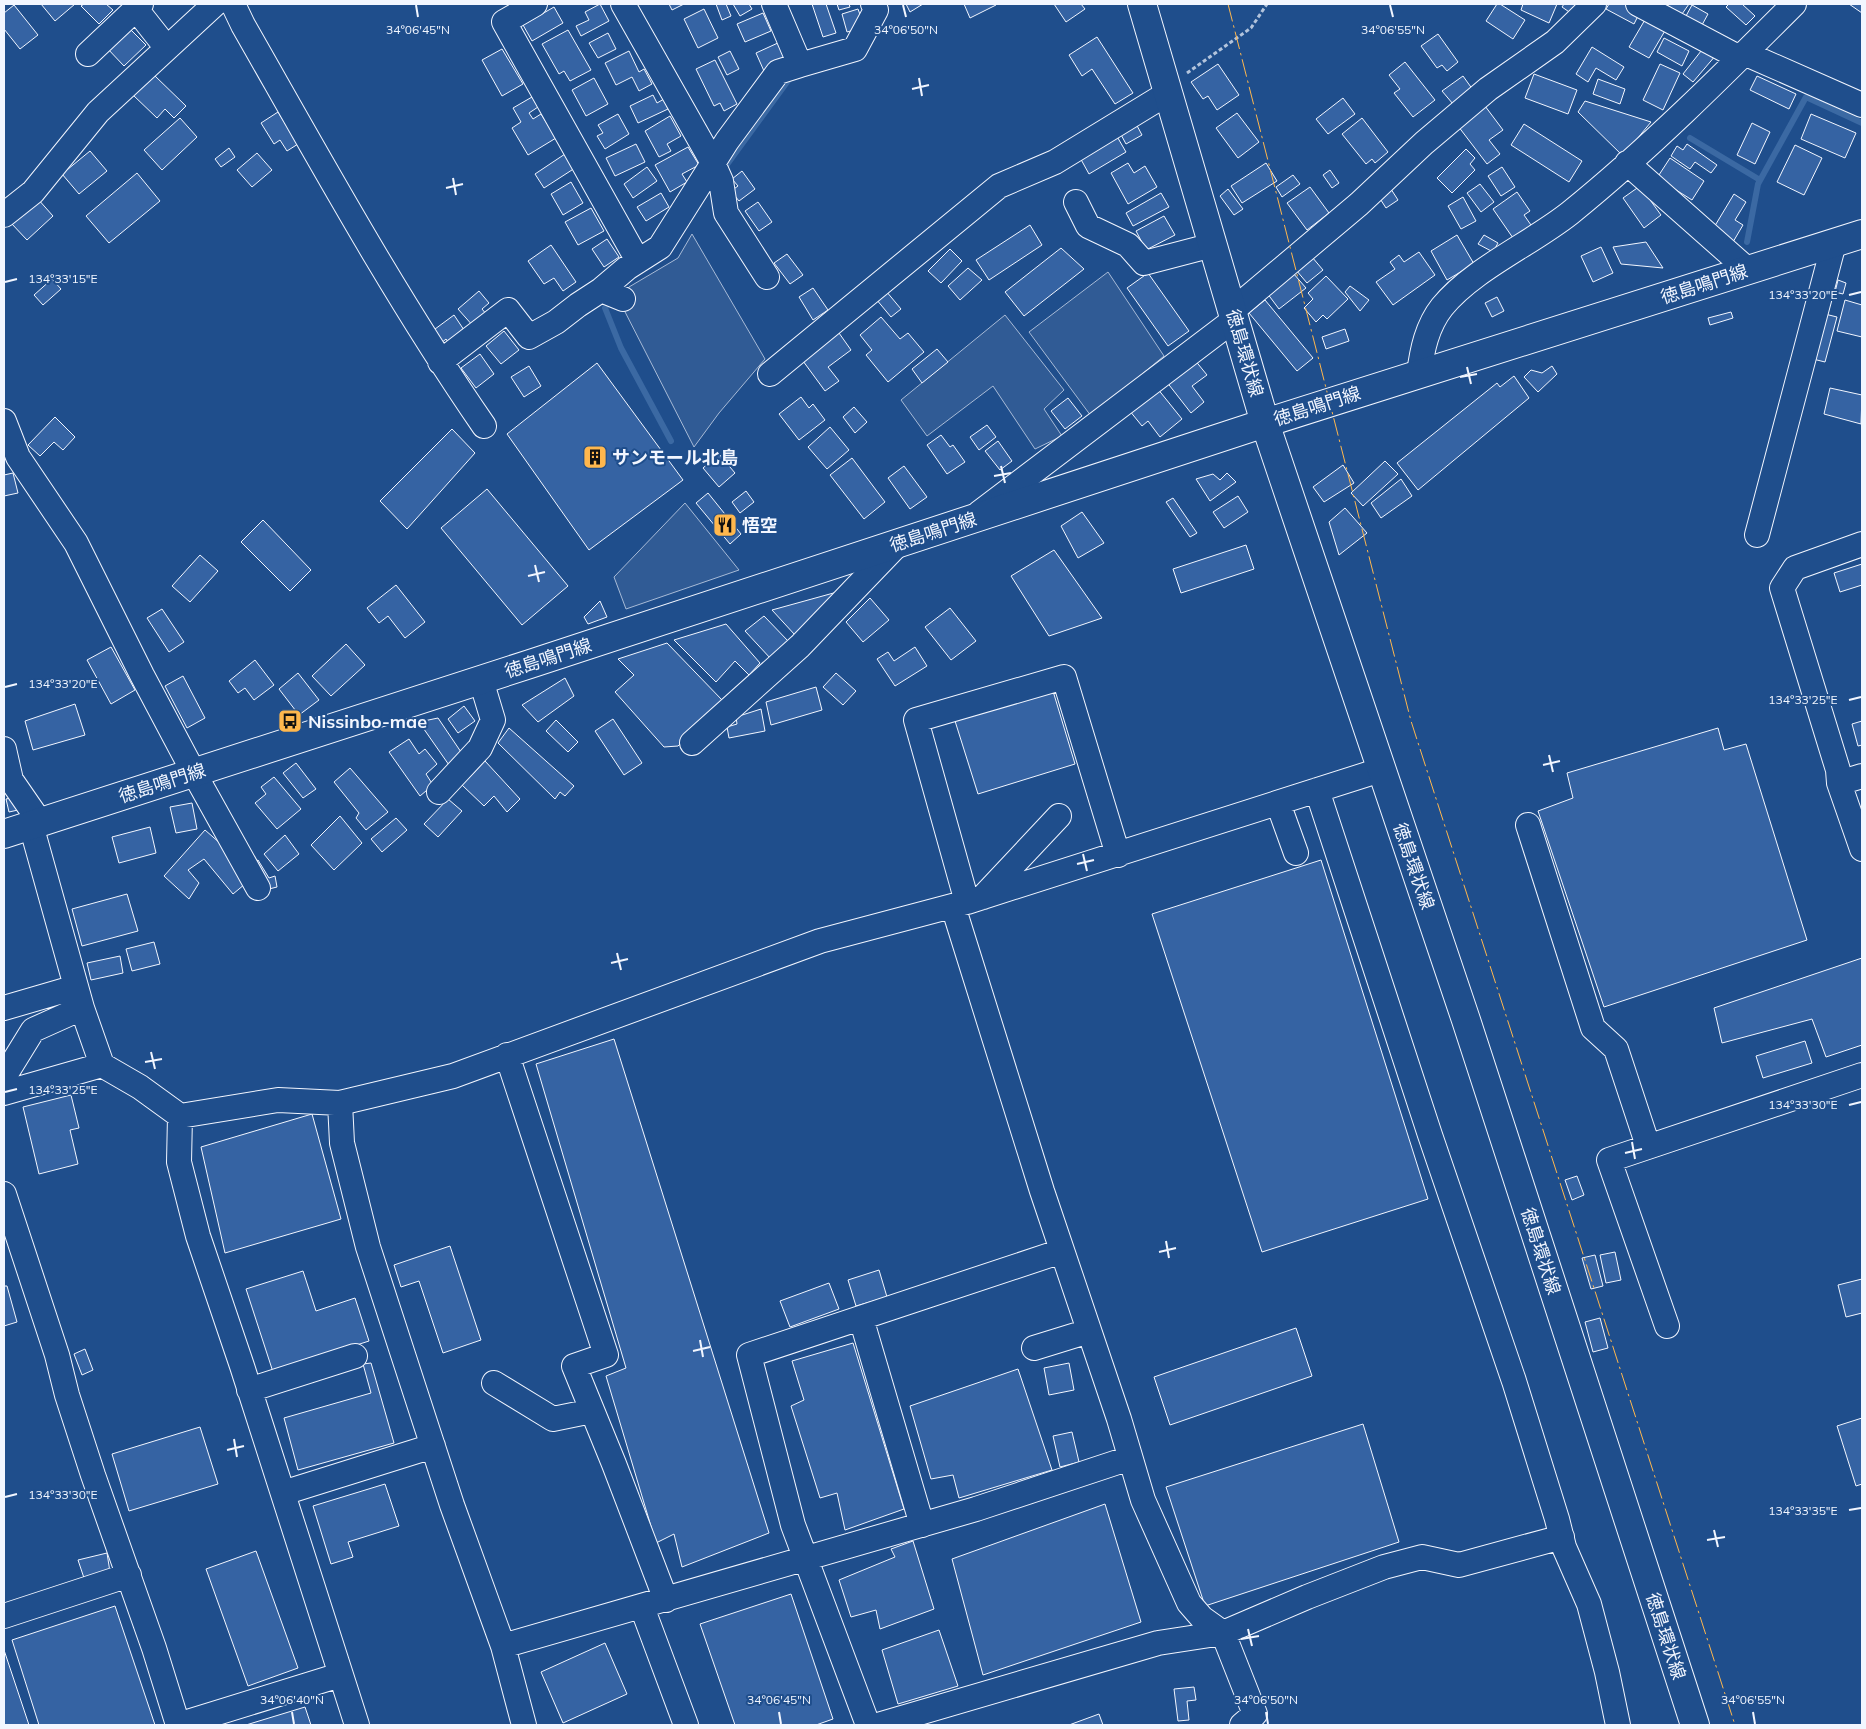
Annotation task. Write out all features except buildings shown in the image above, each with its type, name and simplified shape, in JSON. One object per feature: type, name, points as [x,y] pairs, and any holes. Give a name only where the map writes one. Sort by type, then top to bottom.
[{"type":"main road","name":"徳島環状線","points":[[1142,4],[1265,423],[1469,1029],[1695,1725]]},
{"type":"main road","name":"徳島鳴門線","points":[[4,834],[1265,423],[1862,234]]},
{"type":"street","points":[[4,215],[33,192],[98,112],[166,47],[215,4]]},
{"type":"street","points":[[234,4],[243,25],[315,151],[440,362],[484,426]]},
{"type":"street","points":[[535,4],[504,22],[638,261]]},
{"type":"street","points":[[623,4],[717,172],[726,213],[767,278]]},
{"type":"street","points":[[774,4],[800,64]]},
{"type":"street","points":[[440,362],[508,310],[529,337],[556,322],[601,290],[627,268],[660,247],[717,172],[727,140],[765,105],[778,72],[856,49],[876,10],[873,4]]},
{"type":"street","points":[[970,520],[1234,315],[1359,204],[1424,143],[1481,95],[1555,42],[1594,4]]},
{"type":"street","points":[[1638,4],[1742,56],[1862,105]]},
{"type":"street","points":[[1419,374],[1422,350],[1429,330],[1443,306],[1464,285],[1568,214],[1627,163],[1742,56],[1794,4]]},
{"type":"street","points":[[88,54],[138,6],[166,47]]},
{"type":"street","points":[[770,374],[999,186],[1055,162],[1168,90]]},
{"type":"street","points":[[1627,163],[1748,270]]},
{"type":"street","points":[[1076,202],[1088,226],[1128,245],[1144,262],[1213,244]]},
{"type":"street","points":[[1757,535],[1834,243]]},
{"type":"street","points":[[601,290],[623,299]]},
{"type":"street","points":[[4,421],[12,463],[76,543],[142,675],[258,888]]},
{"type":"street","points":[[692,743],[800,646],[898,543]]},
{"type":"street","points":[[1862,544],[1794,568],[1782,588],[1838,770],[1840,783],[1862,849]]},
{"type":"street","points":[[1118,855],[1064,676],[916,720],[968,902],[1042,1191],[1143,1500],[1189,1603],[1202,1618],[1223,1633],[1255,1714],[1248,1724]]},
{"type":"street","points":[[439,792],[480,748],[492,720],[481,680]]},
{"type":"street","points":[[4,749],[7,780],[36,823],[79,998],[102,1065],[140,1088],[180,1116],[278,1100],[340,1103],[453,1076],[820,941],[968,902],[1374,772]]},
{"type":"street","points":[[1840,783],[1862,776]]},
{"type":"street","points":[[1317,790],[1430,1135],[1514,1381],[1562,1537],[1589,1604],[1607,1672],[1618,1725]]},
{"type":"street","points":[[1278,803],[1296,852]]},
{"type":"street","points":[[968,902],[1059,816]]},
{"type":"street","points":[[1528,825],[1593,1028],[1616,1049],[1648,1146]]},
{"type":"street","points":[[4,1008],[79,998]]},
{"type":"street","points":[[4,1077],[33,1030],[79,998]]},
{"type":"street","points":[[507,1055],[606,1355],[574,1366],[666,1600]]},
{"type":"street","points":[[4,1093],[102,1065]]},
{"type":"street","points":[[1667,1326],[1608,1160],[1862,1075]]},
{"type":"street","points":[[340,1103],[342,1144],[368,1247],[452,1505],[503,1646],[524,1725]]},
{"type":"street","points":[[180,1116],[179,1162],[198,1236],[283,1493],[356,1725]]},
{"type":"street","points":[[4,1194],[57,1355],[73,1413],[178,1725],[340,1675]]},
{"type":"street","points":[[868,1725],[793,1525],[748,1356],[1062,1251]]},
{"type":"street","points":[[861,1318],[922,1525]]},
{"type":"street","points":[[1034,1348],[1089,1331]]},
{"type":"street","points":[[249,1390],[355,1356]]},
{"type":"street","points":[[494,1383],[553,1420],[592,1412]]},
{"type":"street","points":[[283,1493],[433,1446]]},
{"type":"street","points":[[503,1646],[976,1509],[1130,1458]]},
{"type":"street","points":[[878,1725],[1158,1643],[1223,1633],[1384,1567],[1422,1557],[1459,1565],[1562,1537]]},
{"type":"street","points":[[4,1616],[128,1575]]},
{"type":"street","points":[[642,1607],[686,1725]]},
{"type":"path","points":[[1168,90],[1252,28],[1266,4]]},
{"type":"shaded area","points":[[692,234],[765,359],[719,413],[694,447],[621,304],[629,287],[678,258]]},
{"type":"shaded area","points":[[1108,272],[1164,356],[1091,416],[1029,332]]},
{"type":"shaded area","points":[[1005,315],[1064,390],[1044,409],[1062,436],[1035,449],[993,386],[927,436],[901,400]]},
{"type":"shaded area","points":[[685,503],[739,570],[626,609],[614,577]]},
{"type":"waterway","points":[[723,170],[790,78],[793,77]]},
{"type":"waterway","points":[[1747,242],[1758,184],[1806,97],[1862,123]]},
{"type":"waterway","points":[[1690,138],[1760,180]]},
{"type":"waterway","points":[[610,299],[605,308],[621,348],[671,441]]},
{"type":"power","points":[[1228,4],[1411,721],[1735,1725]]},
{"type":"place","name":"サンモール北島","points":[[595,457]]},
{"type":"place","name":"悟空","points":[[725,525]]},
{"type":"place","name":"Nissinbo-mae","points":[[290,721]]}]
